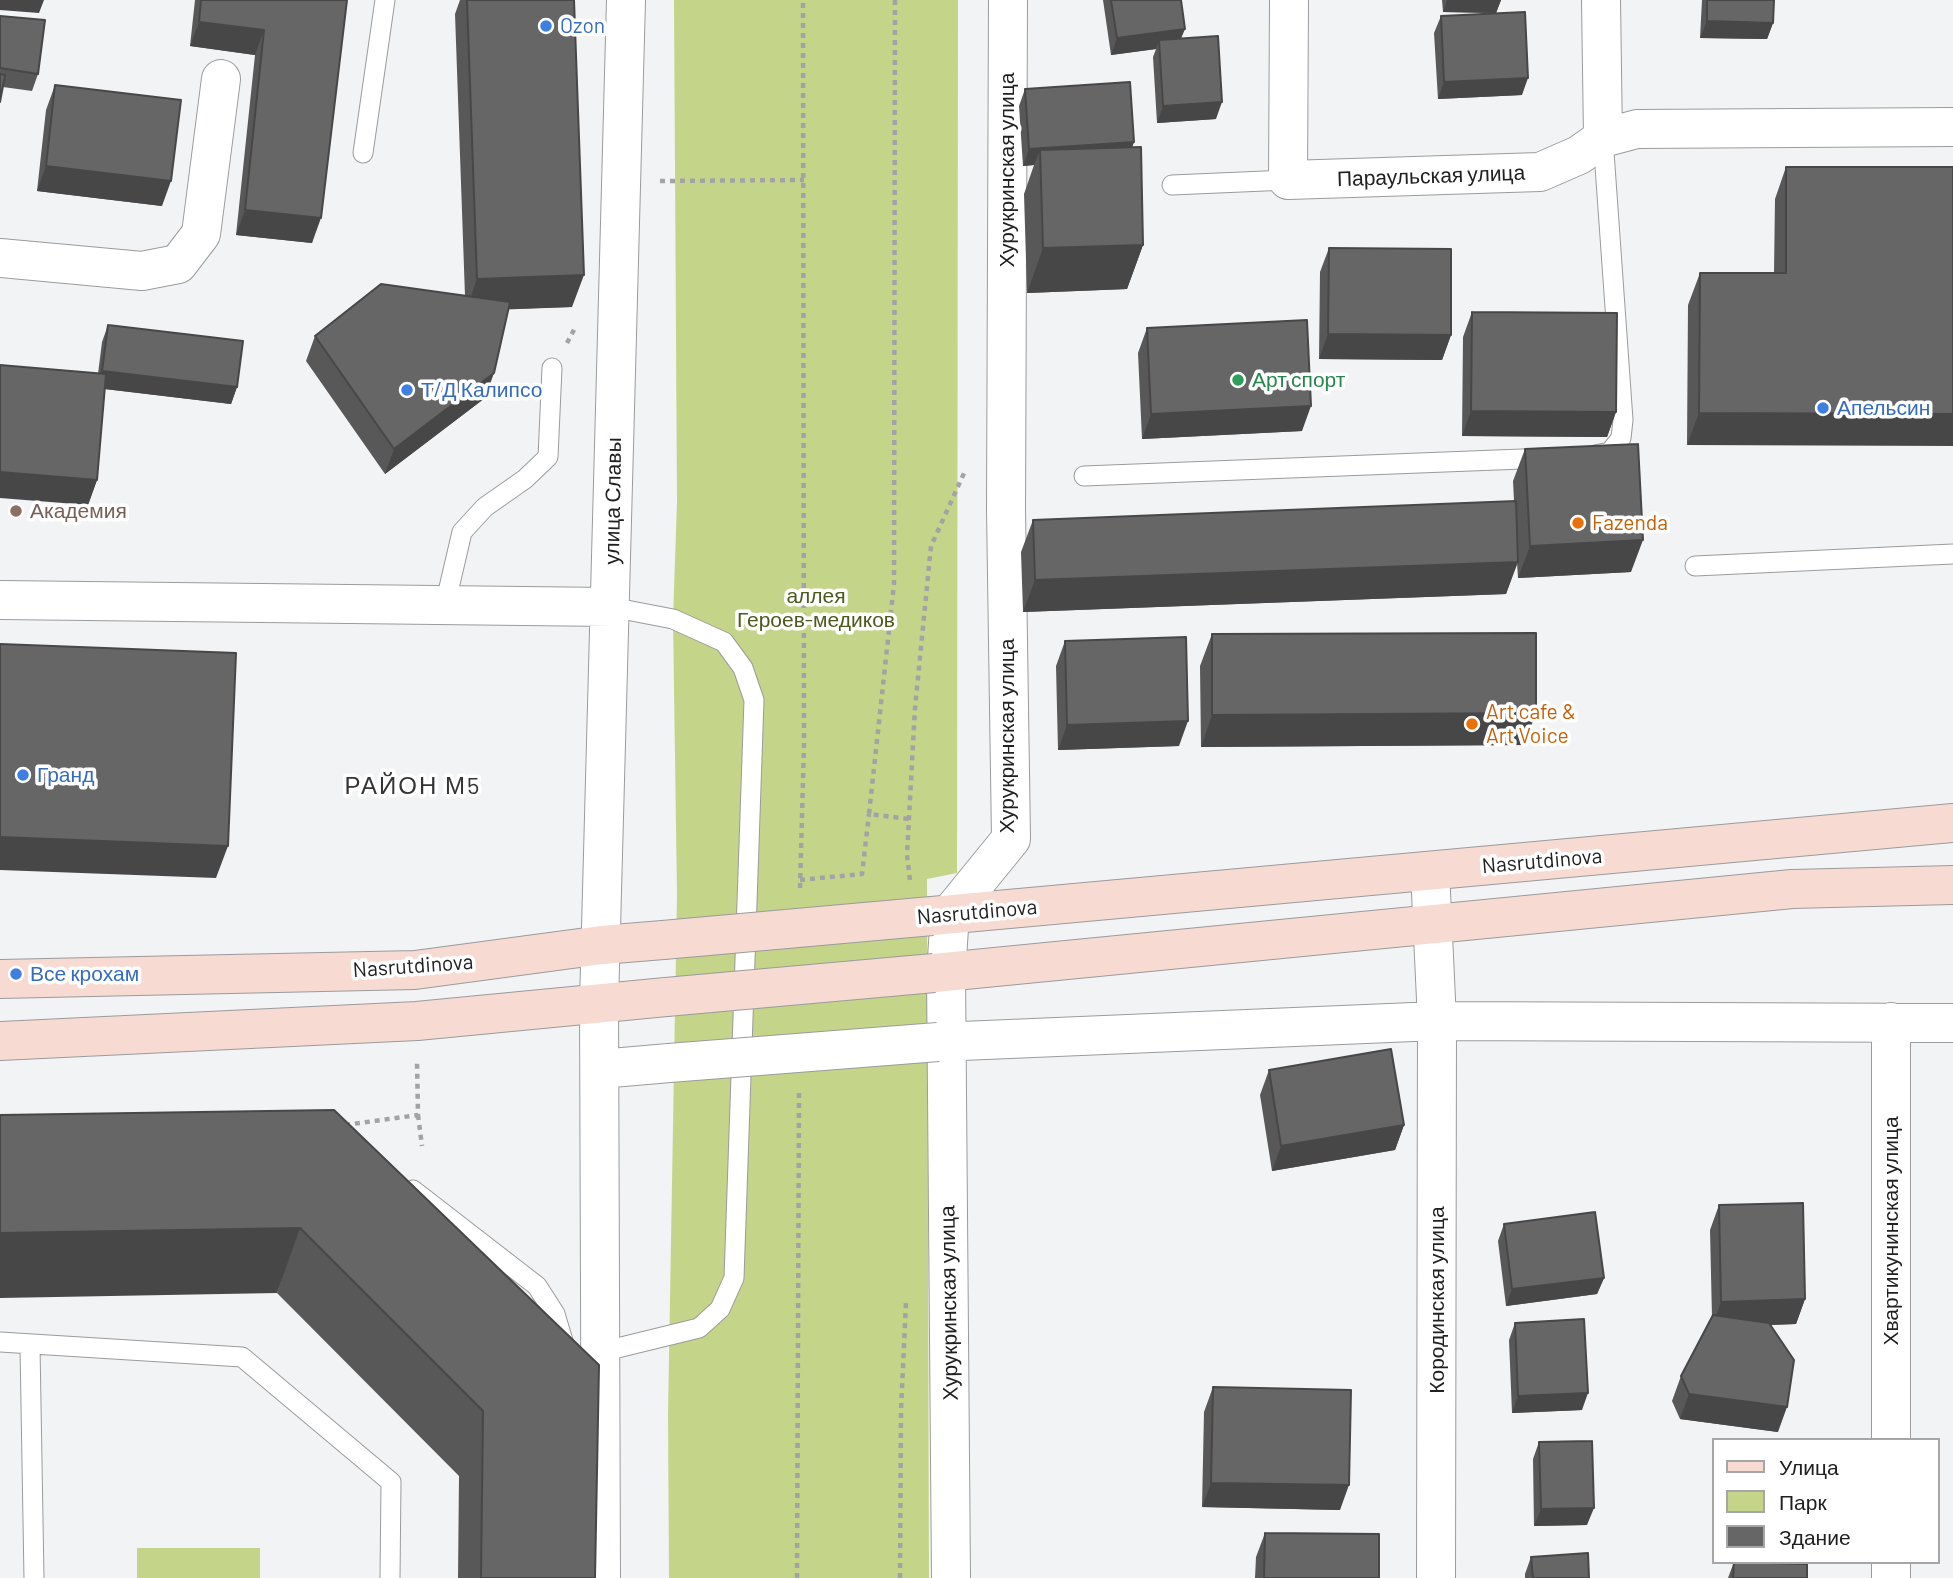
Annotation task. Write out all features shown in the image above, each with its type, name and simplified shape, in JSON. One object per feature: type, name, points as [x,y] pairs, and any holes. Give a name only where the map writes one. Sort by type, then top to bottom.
[{"type":"main road","name":"Nasrutdinova","points":[[0,979],[415,970],[602,944],[1953,822]]},
{"type":"main road","points":[[0,1041],[417,1021],[1792,889],[1953,885]]},
{"type":"street","name":"улица Славы","points":[[601,1578],[584,1355],[600,1069],[599,1003],[626,0]]},
{"type":"street","name":"Хурукринская улица","points":[[951,1578],[941,915],[1011,839],[1006,509],[1008,0]]},
{"type":"street","points":[[1288,180],[1289,0]]},
{"type":"street","points":[[1601,0],[1603,138]]},
{"type":"street","points":[[0,258],[142,271],[178,264],[201,234],[221,79]]},
{"type":"street","name":"Параульская улица","points":[[1288,180],[1540,172],[1579,155],[1603,138],[1637,129],[1953,127]]},
{"type":"street","points":[[0,600],[611,607]]},
{"type":"street","name":"Кородинская улица","points":[[1430,871],[1430,923],[1437,1021],[1436,1578]]},
{"type":"street","points":[[600,1069],[942,1042],[1437,1021],[1953,1023]]},
{"type":"street","name":"Хвартикунинская улица","points":[[1891,1023],[1891,1438]]},
{"type":"lane","points":[[363,153],[385,0]]},
{"type":"lane","points":[[1084,476],[1586,457],[1610,452],[1622,438],[1623,420],[1603,138]]},
{"type":"lane","points":[[1172,185],[1288,180]]},
{"type":"lane","points":[[445,605],[462,533],[485,507],[525,479],[548,457],[552,368]]},
{"type":"lane","points":[[1695,566],[1953,554]]},
{"type":"lane","points":[[394,1176],[537,1286],[584,1355],[699,1328],[720,1309],[734,1278],[754,700],[743,668],[724,642],[673,619],[611,607]]},
{"type":"lane","points":[[0,1342],[30,1346],[242,1357],[391,1482],[390,1578]]},
{"type":"lane","points":[[30,1346],[34,1578]]},
{"type":"path","points":[[800,894],[804,745],[803,0]]},
{"type":"path","points":[[800,880],[862,874],[894,584],[895,0]]},
{"type":"path","points":[[907,855],[915,708],[931,546],[969,461]]},
{"type":"path","points":[[869,814],[909,819]]},
{"type":"path","points":[[797,1578],[799,1090]]},
{"type":"path","points":[[418,1115],[422,1146]]},
{"type":"path","points":[[900,1578],[901,1410],[906,1291]]},
{"type":"green space","name":"аллея Героев-медиков","points":[[674,0],[958,0],[957,873],[927,879],[929,1578],[669,1578],[668,1415],[677,894],[673,619],[677,502]]},
{"type":"green space","points":[[137,1548],[260,1548],[260,1578],[137,1578]]},
{"type":"building","points":[[201,0],[347,0],[321,218],[245,210],[264,30],[199,22]]},
{"type":"building","points":[[467,0],[574,0],[584,275],[477,279]]},
{"type":"building","points":[[1111,0],[1181,0],[1185,29],[1117,38]]},
{"type":"building","points":[[1707,0],[1774,0],[1773,23],[1707,21]]},
{"type":"building","points":[[1525,12],[1528,78],[1444,82],[1441,16]]},
{"type":"building","points":[[0,16],[45,20],[38,74],[0,68]]},
{"type":"building","points":[[1218,36],[1222,102],[1163,106],[1159,40]]},
{"type":"building","points":[[0,74],[5,75],[0,102]]},
{"type":"building","points":[[1130,82],[1134,142],[1029,149],[1025,89]]},
{"type":"building","points":[[55,85],[181,100],[171,181],[46,166]]},
{"type":"building","points":[[1141,147],[1143,245],[1043,248],[1040,150]]},
{"type":"building","points":[[1786,167],[1953,167],[1953,414],[1699,413],[1700,273],[1786,273]]},
{"type":"building","points":[[1329,248],[1451,249],[1451,335],[1328,334]]},
{"type":"building","points":[[381,284],[510,302],[494,373],[394,449],[315,336]]},
{"type":"building","points":[[1472,312],[1617,313],[1616,412],[1471,411]]},
{"type":"building","points":[[1307,320],[1311,406],[1151,414],[1147,328]]},
{"type":"building","points":[[108,325],[243,341],[237,387],[102,371]]},
{"type":"building","points":[[0,365],[106,374],[97,480],[0,472]]},
{"type":"building","points":[[1638,444],[1643,540],[1530,546],[1525,449]]},
{"type":"building","points":[[1516,501],[1518,562],[1035,580],[1033,520]]},
{"type":"building","points":[[1536,633],[1536,713],[1212,715],[1212,634]]},
{"type":"building","points":[[1186,637],[1188,721],[1067,725],[1065,641]]},
{"type":"building","points":[[0,644],[236,653],[228,846],[0,837]]},
{"type":"building","points":[[1391,1049],[1404,1125],[1281,1146],[1269,1070]]},
{"type":"building","points":[[334,1110],[599,1365],[595,1578],[481,1578],[483,1411],[300,1228],[0,1233],[0,1115]]},
{"type":"building","points":[[1803,1203],[1805,1299],[1721,1302],[1719,1205]]},
{"type":"building","points":[[1595,1212],[1604,1278],[1512,1289],[1504,1224]]},
{"type":"building","points":[[1713,1315],[1769,1323],[1794,1360],[1787,1407],[1689,1394],[1681,1376]]},
{"type":"building","points":[[1584,1319],[1588,1393],[1518,1396],[1515,1323]]},
{"type":"building","points":[[1213,1387],[1351,1390],[1349,1485],[1211,1483]]},
{"type":"building","points":[[1592,1441],[1594,1508],[1541,1509],[1539,1442]]},
{"type":"building","points":[[1265,1533],[1379,1534],[1379,1578],[1264,1578]]},
{"type":"building","points":[[1588,1553],[1589,1578],[1533,1578],[1531,1557]]},
{"type":"building","points":[[1734,1564],[1807,1564],[1807,1578],[1733,1578]]},
{"type":"place","name":"Ozon","points":[[546,26]]},
{"type":"place","name":"Арт спорт","points":[[1238,380]]},
{"type":"place","name":"Т/Д Калипсо","points":[[407,390]]},
{"type":"place","name":"Апельсин","points":[[1823,408]]},
{"type":"place","name":"Академия","points":[[16,511]]},
{"type":"place","name":"Fazenda","points":[[1578,523]]},
{"type":"place","name":"Art cafe & Art Voice","points":[[1472,724]]},
{"type":"place","name":"Гранд","points":[[23,775]]},
{"type":"place","name":"Все крохам","points":[[16,974]]},
{"type":"district","name":"РАЙОН М5","points":[[413,786]]}]
